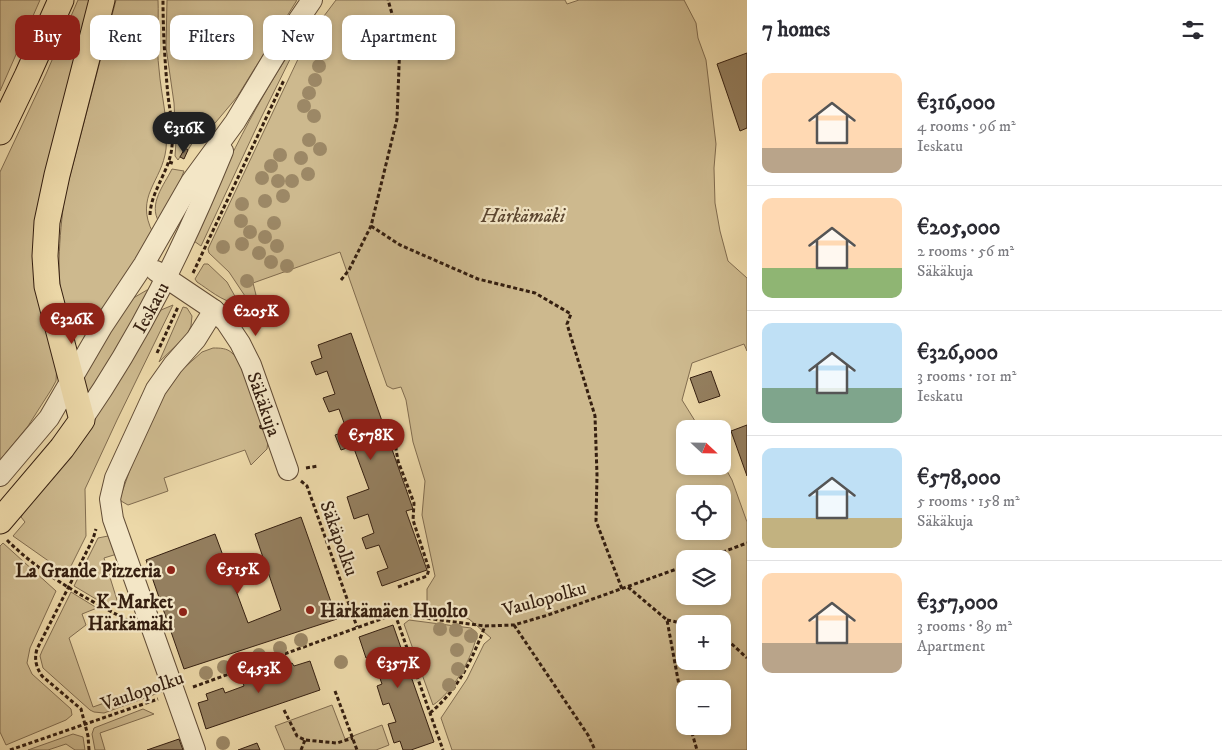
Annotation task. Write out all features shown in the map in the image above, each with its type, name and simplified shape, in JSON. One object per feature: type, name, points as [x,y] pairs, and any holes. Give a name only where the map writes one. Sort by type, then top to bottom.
[{"type":"main road","points":[[0,132],[61,0]]},
{"type":"main road","points":[[82,420],[47,286],[45,256],[47,222],[57,175],[102,0]]},
{"type":"main road","name":"Ieskatu","points":[[2,529],[82,420]]},
{"type":"street","name":"Ieskatu","points":[[0,476],[49,418],[102,327],[144,264],[191,182],[235,122],[282,44],[312,0]]},
{"type":"street","name":"Ieskatu","points":[[82,420],[133,341],[166,278],[196,214],[235,122]]},
{"type":"street","name":"Säkäkuja","points":[[144,264],[214,310],[226,322],[240,343],[251,365],[295,470]]},
{"type":"street","points":[[195,750],[113,519],[110,499],[115,478],[156,389],[173,365],[196,339],[214,310]]},
{"type":"path","points":[[153,220],[150,215],[151,206],[168,162],[172,146],[163,41],[163,0]]},
{"type":"path","points":[[341,280],[349,270],[371,226],[397,119],[400,41],[388,0]]},
{"type":"path","points":[[191,278],[288,72]]},
{"type":"path","points":[[168,162],[176,164]]},
{"type":"path","points":[[371,226],[400,246],[478,279],[535,293],[571,314],[567,324],[595,416],[596,521],[622,589]]},
{"type":"path","points":[[398,427],[396,449],[398,461],[414,503],[412,520],[429,569],[427,576],[398,587]]},
{"type":"path","points":[[295,470],[318,466]]},
{"type":"path","name":"Säkäpolku","points":[[307,486],[357,627]]},
{"type":"path","points":[[2,529],[18,551],[45,572],[68,588],[128,621]]},
{"type":"path","points":[[728,550],[747,543]]},
{"type":"path","name":"Vaulopolku","points":[[10,750],[395,614],[485,626],[514,624],[548,615],[676,569]]},
{"type":"path","points":[[628,587],[668,620],[676,622]]},
{"type":"path","points":[[385,603],[389,616]]},
{"type":"path","points":[[395,614],[443,750]]},
{"type":"path","points":[[668,620],[678,680]]},
{"type":"path","points":[[514,624],[588,735],[595,750]]},
{"type":"path","points":[[430,713],[454,689],[467,668],[485,626]]},
{"type":"path","points":[[731,643],[747,658]]},
{"type":"path","points":[[335,691],[357,750]]},
{"type":"path","points":[[284,710],[297,736],[305,740],[337,743],[353,738]]},
{"type":"path","points":[[84,724],[88,736],[89,750]]},
{"type":"path","points":[[693,735],[697,750]]},
{"type":"path","points":[[301,750],[305,740]]},
{"type":"green space","points":[[0,0],[40,0],[33,15],[15,15],[15,57],[0,91]]},
{"type":"green space","points":[[78,0],[94,0],[80,53],[80,15],[72,15]]},
{"type":"green space","points":[[116,0],[158,0],[158,15],[112,15]]},
{"type":"green space","points":[[167,0],[297,0],[288,15],[263,15],[263,55],[237,97],[205,135],[199,132],[188,150],[185,149],[178,160],[175,156],[174,103],[166,47]]},
{"type":"green space","name":"Härkämäki","points":[[336,0],[565,0],[567,4],[579,0],[684,0],[696,23],[698,38],[706,60],[716,144],[714,168],[715,203],[720,231],[728,261],[747,278],[747,351],[744,344],[692,363],[682,400],[694,420],[676,420],[676,475],[729,475],[747,522],[747,750],[452,750],[441,718],[467,679],[484,644],[491,638],[469,619],[441,614],[431,609],[427,602],[427,589],[435,576],[422,515],[425,481],[413,442],[406,400],[401,387],[393,389],[387,386],[340,252],[253,283],[256,295],[247,299],[229,272],[209,253],[208,249],[298,60],[332,60],[332,15],[325,15]]},
{"type":"green space","points":[[52,60],[78,60],[44,189],[57,364],[56,381],[28,426],[0,460],[0,172]]},
{"type":"green space","points":[[100,60],[158,60],[167,139],[164,161],[151,190],[146,209],[153,233],[103,313],[93,317],[77,317],[68,312],[62,297],[59,252],[65,195]]},
{"type":"green space","points":[[285,60],[290,60],[201,246],[191,239],[229,161],[270,84]]},
{"type":"green space","points":[[172,169],[184,171],[177,189],[159,222],[156,215],[156,202],[161,188]]},
{"type":"green space","points":[[204,264],[208,264],[227,282],[237,300],[236,303],[221,298],[197,282],[195,279]]},
{"type":"green space","points":[[149,290],[91,394],[88,392],[83,378],[84,371],[128,303]]},
{"type":"green space","points":[[173,305],[85,489],[86,536],[67,574],[13,536],[25,522],[21,517],[152,321],[161,310]]},
{"type":"green space","points":[[183,307],[187,308],[192,316],[191,326],[187,335],[159,362]]},
{"type":"green space","points":[[213,348],[230,351],[237,359],[253,394],[268,441],[267,449],[251,465],[245,450],[164,478],[168,491],[128,505],[121,501],[120,498],[132,464],[161,400],[175,376],[202,352]]},
{"type":"green space","points":[[108,536],[117,554],[104,558],[117,600],[106,605],[74,586],[98,538]]},
{"type":"green space","points":[[3,543],[56,591],[30,648],[27,663],[32,674],[71,709],[72,715],[66,720],[6,745],[0,732],[0,546]]},
{"type":"green space","points":[[71,592],[97,608],[82,614],[86,625],[69,638],[93,707],[161,683],[164,691],[104,713],[94,712],[43,668],[40,656]]},
{"type":"green space","points":[[409,620],[471,628],[477,633],[472,652],[461,673],[447,692],[433,705],[404,624]]},
{"type":"green space","points":[[332,705],[345,739],[382,725],[389,745],[376,750],[285,750],[275,726]]},
{"type":"green space","points":[[143,709],[154,714],[100,733],[105,750],[95,750],[92,734],[94,728]]},
{"type":"green space","points":[[73,734],[83,737],[85,750],[75,750],[66,744],[48,750],[28,750]]},
{"type":"building","points":[[747,53],[747,128],[740,131],[717,64]]},
{"type":"building","points":[[185,148],[188,150],[184,159],[180,157]]},
{"type":"building","points":[[351,333],[413,509],[406,511],[427,570],[382,586],[377,572],[388,568],[379,545],[366,549],[362,538],[374,533],[368,514],[354,519],[347,497],[369,489],[353,446],[341,450],[335,435],[347,431],[339,409],[329,412],[323,398],[335,394],[327,371],[316,375],[311,362],[322,358],[318,345]]},
{"type":"building","points":[[711,371],[720,396],[699,403],[690,378]]},
{"type":"building","points":[[747,425],[747,476],[731,431]]},
{"type":"building","points":[[301,517],[337,619],[184,669],[146,560],[215,534],[248,623],[281,610],[255,534]]},
{"type":"building","points":[[393,625],[434,742],[411,750],[403,750],[400,741],[394,743],[388,724],[396,722],[389,703],[383,705],[377,686],[382,684],[372,656],[366,658],[359,637]]},
{"type":"building","points":[[310,661],[320,690],[206,729],[198,703],[208,700],[206,694],[223,688],[225,693],[244,686],[242,681],[252,677],[253,681],[270,676],[268,671],[292,663],[294,666]]},
{"type":"building","points":[[179,739],[183,750],[147,750]]},
{"type":"building","points":[[257,743],[260,750],[238,750]]},
{"type":"place","name":"La Grande Pizzeria","points":[[171,570]]},
{"type":"place","name":"Härkämäen Huolto","points":[[310,610]]},
{"type":"place","name":"K-Market Härkämäki","points":[[183,612]]}]
